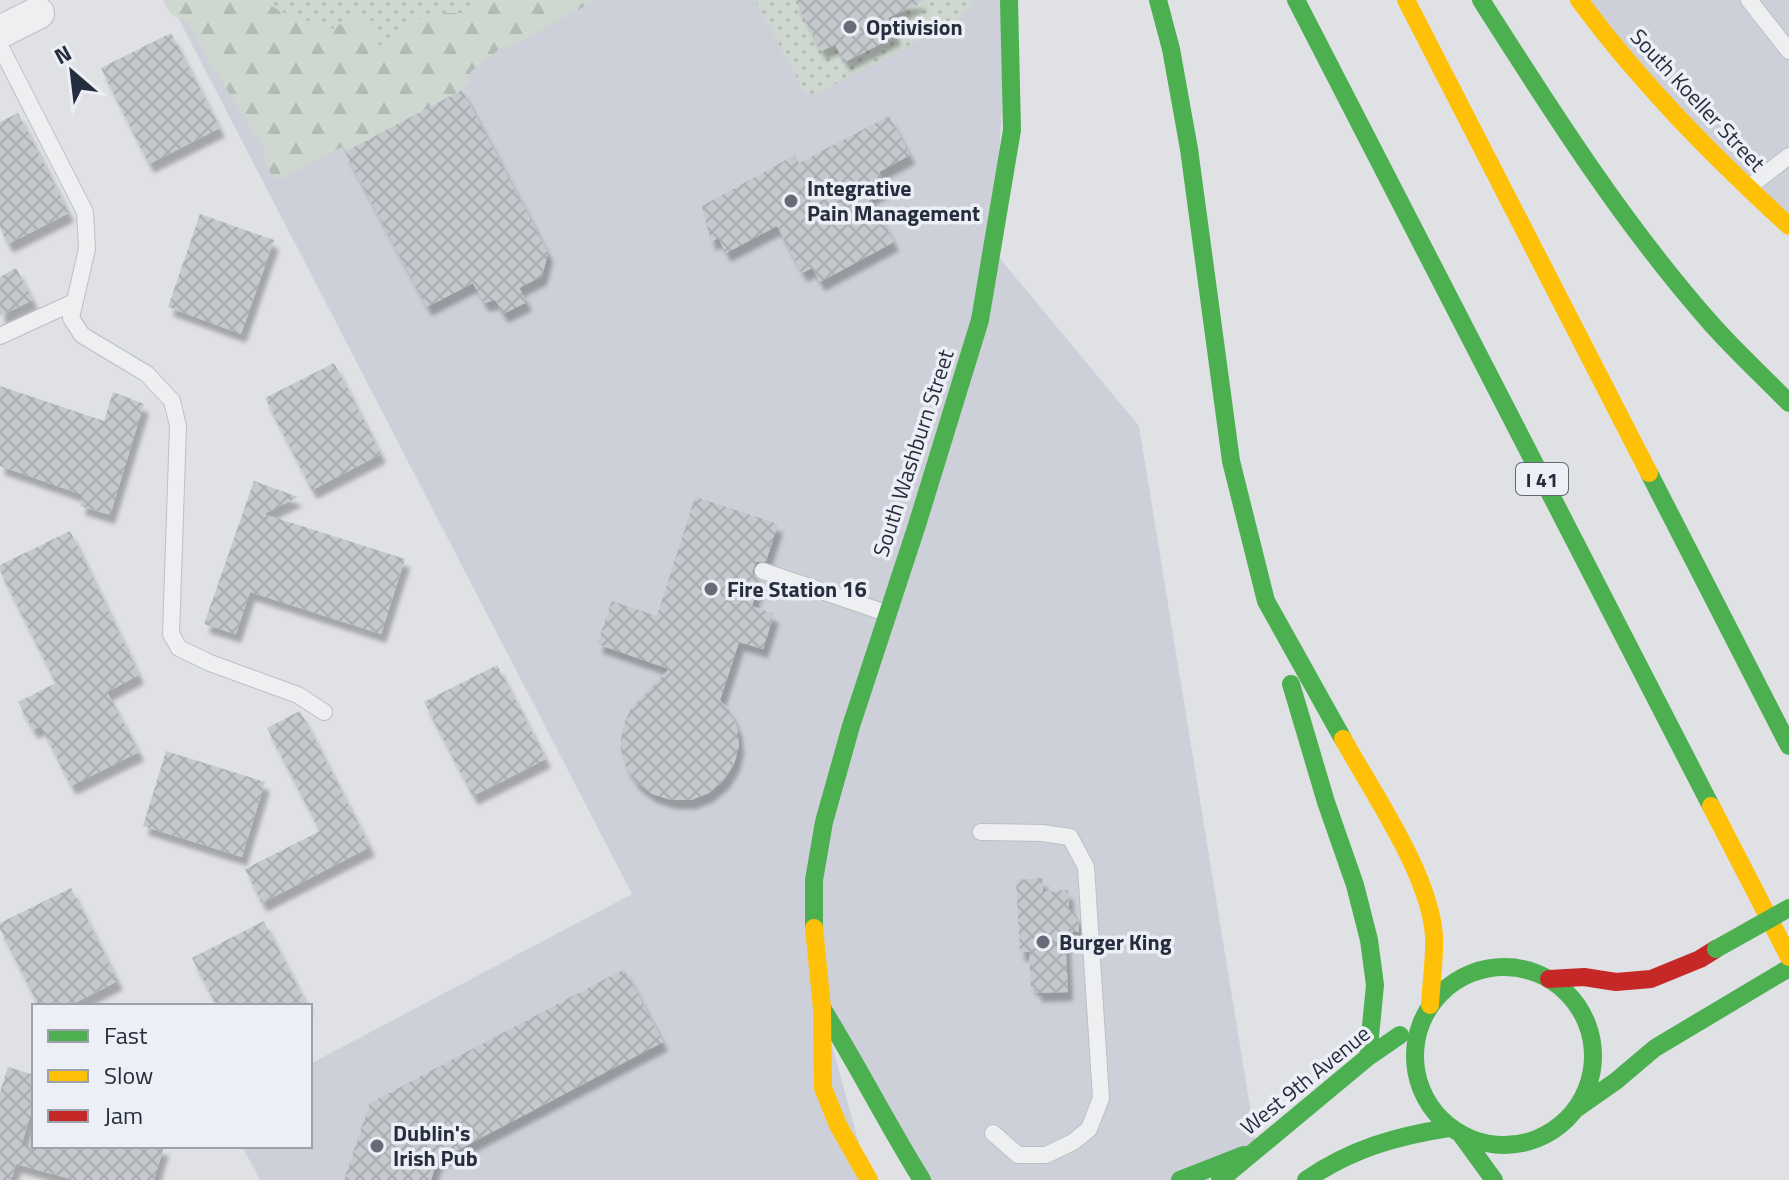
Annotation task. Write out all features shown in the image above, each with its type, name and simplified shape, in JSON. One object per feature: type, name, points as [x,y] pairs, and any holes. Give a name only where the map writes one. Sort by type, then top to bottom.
[{"type":"main road","name":"South Washburn Street","points":[[869,1180],[838,1125],[823,1088],[822,1008],[813,923],[816,860],[831,795],[983,306],[1012,130],[1009,0]]},
{"type":"main road","points":[[1158,0],[1171,49],[1189,149],[1231,461],[1266,601],[1326,802],[1355,885],[1369,940],[1375,985],[1368,1057]]},
{"type":"main road","name":"I 41","points":[[1296,0],[1789,957]]},
{"type":"main road","points":[[1406,0],[1789,746]]},
{"type":"main road","points":[[1481,0],[1531,80],[1614,200],[1697,308],[1789,403]]},
{"type":"main road","name":"South Koeller Street","points":[[1579,0],[1641,79],[1789,226]]},
{"type":"main road","points":[[1266,601],[1400,841],[1426,896],[1434,936],[1426,1012],[1414,1049],[1416,1078],[1429,1106],[1494,1180]]},
{"type":"main road","points":[[1549,979],[1584,977],[1616,982],[1651,979],[1700,959],[1789,908]]},
{"type":"main road","points":[[1426,1012],[1458,979],[1494,967],[1513,967],[1549,979],[1569,994],[1583,1015],[1591,1038],[1593,1063],[1588,1087],[1576,1109]]},
{"type":"main road","points":[[1306,1180],[1333,1160],[1387,1138],[1455,1132],[1492,1145],[1524,1144],[1553,1131],[1576,1109],[1655,1048],[1789,968]]},
{"type":"main road","name":"South Washburn Street","points":[[822,1008],[862,1072],[894,1135],[922,1180]]},
{"type":"main road","name":"West 9th Avenue","points":[[1220,1180],[1426,1012]]},
{"type":"main road","points":[[1180,1180],[1257,1150]]},
{"type":"street","points":[[0,32],[38,13]]},
{"type":"lane","points":[[1749,0],[1789,51]]},
{"type":"lane","points":[[0,46],[85,212],[87,249],[71,318],[82,335],[147,374],[172,401],[178,426],[171,634],[179,648],[210,663],[298,695],[324,712]]},
{"type":"lane","points":[[1748,188],[1789,156]]},
{"type":"lane","points":[[0,336],[74,302]]},
{"type":"lane","points":[[763,571],[887,614]]},
{"type":"lane","points":[[981,832],[1042,833],[1070,837],[1079,851],[1086,867],[1101,1098],[1089,1129],[1073,1142],[1046,1155],[1018,1155],[993,1133]]},
{"type":"shaded area","points":[[169,0],[1009,0],[993,250],[1139,426],[1257,1150],[1180,1180],[922,1180],[822,1009],[869,1180],[260,1180],[243,1148],[312,1148],[312,1063],[632,894]]},
{"type":"shaded area","points":[[1579,0],[1789,0],[1789,226]]},
{"type":"green space","points":[[260,0],[487,0],[470,13],[437,13],[409,23],[378,47],[284,13]]},
{"type":"green space","points":[[260,0],[284,13],[334,29],[353,14],[373,21],[378,47],[409,23],[437,13],[470,13],[487,0],[596,0],[511,46],[501,48],[470,72],[470,81],[462,90],[345,152],[342,147],[280,180],[269,171],[264,149],[189,23],[172,15],[163,2]]},
{"type":"green space","points":[[755,0],[795,0],[835,43],[845,62],[896,36],[887,18],[897,0],[973,0],[973,6],[952,23],[814,95],[805,93]]},
{"type":"building","name":"Optivision","points":[[795,0],[924,0],[888,18],[896,36],[845,62],[835,45],[821,51]]},
{"type":"building","points":[[171,33],[220,128],[149,164],[101,68]]},
{"type":"building","points":[[462,90],[548,253],[542,276],[519,288],[527,302],[503,314],[495,300],[484,303],[473,283],[427,307],[345,152]]},
{"type":"building","points":[[18,113],[69,213],[8,244],[0,228],[0,122]]},
{"type":"building","name":"Integrative Pain Management","points":[[889,116],[910,155],[879,172],[887,187],[869,197],[894,242],[820,282],[812,268],[802,273],[777,226],[726,253],[718,238],[711,242],[702,206],[795,155],[799,163]]},
{"type":"building","points":[[200,214],[274,240],[241,334],[168,307]]},
{"type":"building","points":[[16,268],[33,300],[0,316],[0,277]]},
{"type":"building","points":[[334,363],[381,454],[312,490],[265,398]]},
{"type":"building","points":[[0,386],[104,421],[113,392],[144,404],[110,515],[80,506],[83,495],[0,466]]},
{"type":"building","points":[[254,481],[298,497],[264,514],[405,559],[381,634],[250,592],[236,634],[204,624]]},
{"type":"building","points":[[695,497],[778,524],[766,561],[756,562],[752,572],[760,581],[752,606],[774,614],[763,649],[739,642],[720,700],[737,727],[739,746],[734,764],[724,780],[709,793],[691,800],[671,800],[652,794],[636,782],[625,765],[620,746],[623,726],[631,708],[669,669],[597,644],[612,601],[657,616]]},
{"type":"building","points":[[70,531],[139,675],[107,692],[139,752],[71,786],[41,726],[33,730],[18,702],[56,683],[0,571],[0,565]]},
{"type":"building","points":[[497,665],[546,759],[473,796],[424,702]]},
{"type":"building","points":[[300,711],[370,847],[262,903],[245,869],[320,831],[267,728]]},
{"type":"building","points":[[166,751],[265,782],[242,857],[143,826]]},
{"type":"building","name":"Burger King","points":[[1042,878],[1043,892],[1068,890],[1069,908],[1078,918],[1079,932],[1065,932],[1068,992],[1037,993],[1036,987],[1031,987],[1029,952],[1020,952],[1016,880]]},
{"type":"building","points":[[71,888],[118,981],[73,1004],[38,1004],[0,929],[0,923]]},
{"type":"building","points":[[264,921],[306,1004],[216,1004],[192,958]]},
{"type":"building","points":[[624,969],[663,1042],[437,1161],[431,1180],[344,1180],[370,1103]]},
{"type":"building","points":[[8,1067],[32,1074],[32,1110],[21,1146],[163,1148],[154,1180],[74,1180],[16,1164],[11,1180],[0,1180],[0,1092]]},
{"type":"traffic: fast","points":[[814,928],[814,880],[824,822],[851,726],[980,320],[1012,130],[1009,0]]},
{"type":"traffic: fast","points":[[1158,0],[1171,49],[1189,149],[1231,461],[1266,601],[1343,739]]},
{"type":"traffic: fast","points":[[1296,0],[1711,806]]},
{"type":"traffic: fast","points":[[1481,0],[1561,124],[1646,244],[1718,331],[1789,403]]},
{"type":"traffic: fast","points":[[1649,473],[1789,746]]},
{"type":"traffic: fast","points":[[1291,684],[1326,802],[1355,885],[1369,940],[1375,985],[1368,1057]]},
{"type":"traffic: fast","points":[[1716,949],[1789,908]]},
{"type":"traffic: fast","points":[[1504,967],[1538,974],[1567,993],[1586,1022],[1593,1056],[1586,1090],[1567,1119],[1538,1138],[1504,1145],[1470,1138],[1441,1119],[1422,1090],[1415,1056],[1422,1022],[1441,993],[1470,974],[1504,967]]},
{"type":"traffic: fast","points":[[1576,1109],[1655,1048],[1789,968]]},
{"type":"traffic: fast","points":[[822,1008],[922,1180]]},
{"type":"traffic: fast","points":[[1220,1180],[1368,1057],[1400,1035]]},
{"type":"traffic: fast","points":[[1306,1180],[1374,1145],[1449,1128]]},
{"type":"traffic: fast","points":[[1462,1136],[1494,1180]]},
{"type":"traffic: fast","points":[[1180,1180],[1244,1155]]},
{"type":"traffic: slow","points":[[1406,0],[1649,473]]},
{"type":"traffic: slow","points":[[1579,0],[1627,61],[1679,118],[1789,226]]},
{"type":"traffic: slow","points":[[1343,739],[1398,835],[1422,887],[1434,936],[1430,1005]]},
{"type":"traffic: slow","points":[[1711,806],[1789,957]]},
{"type":"traffic: slow","points":[[814,928],[822,1008],[823,1088],[838,1125],[869,1180]]},
{"type":"traffic: jam","points":[[1549,979],[1584,977],[1616,982],[1651,979],[1716,949]]},
{"type":"place","name":"Optivision","points":[[850,27]]},
{"type":"place","name":"Integrative Pain Management","points":[[791,201]]},
{"type":"place","name":"Fire Station 16","points":[[711,589]]},
{"type":"place","name":"Burger King","points":[[1043,942]]},
{"type":"place","name":"Dublin's Irish Pub","points":[[377,1146]]}]
